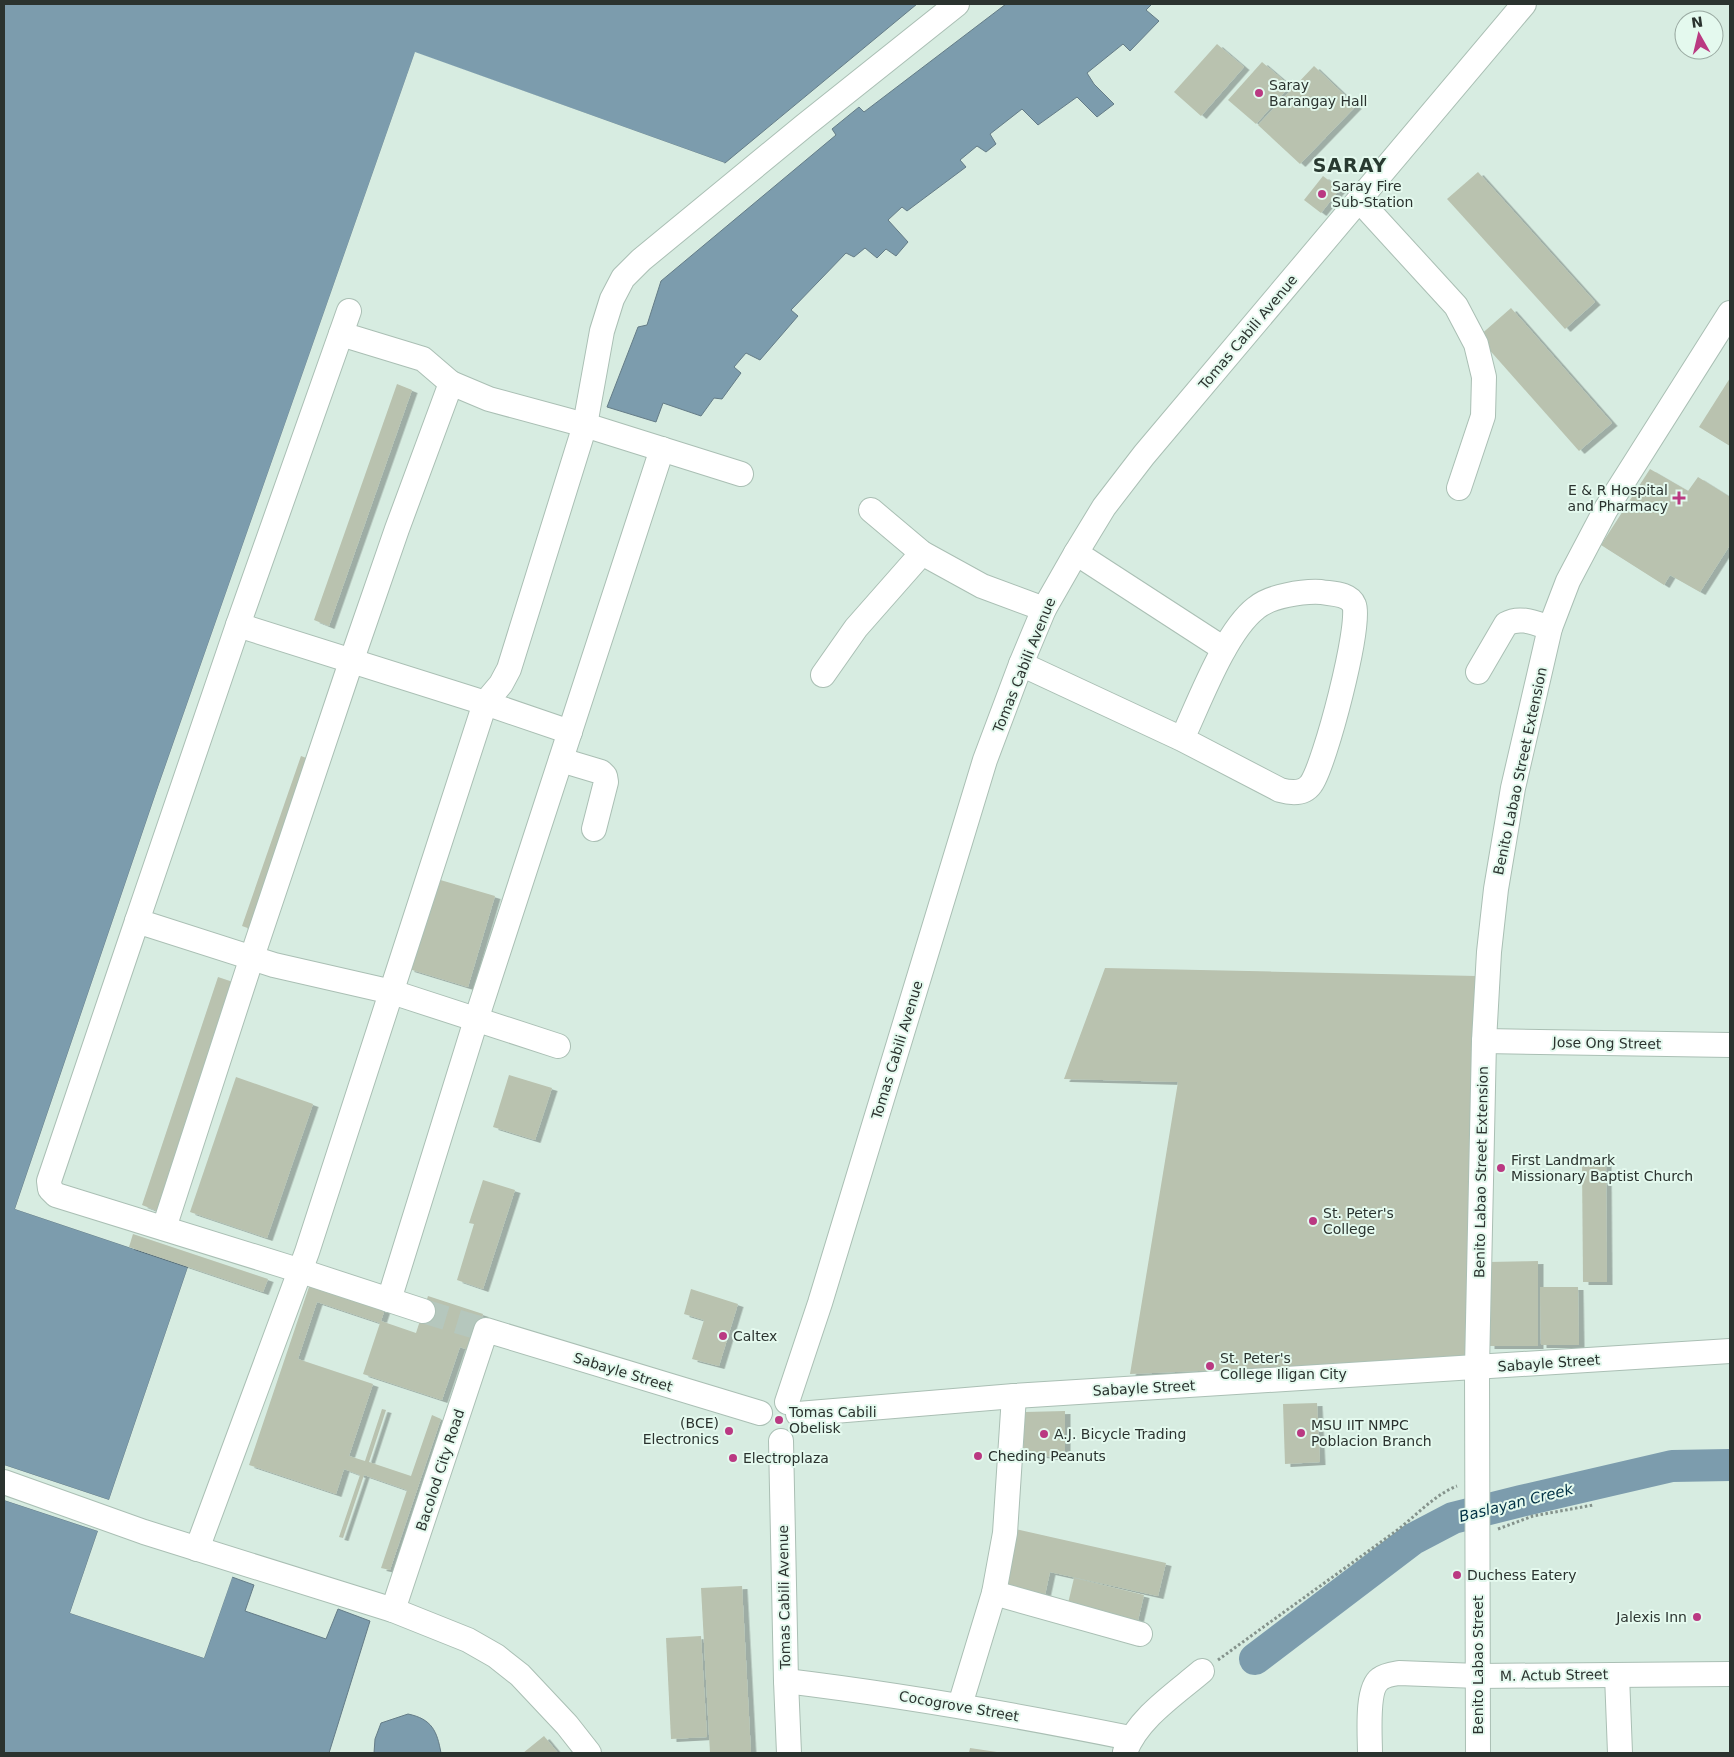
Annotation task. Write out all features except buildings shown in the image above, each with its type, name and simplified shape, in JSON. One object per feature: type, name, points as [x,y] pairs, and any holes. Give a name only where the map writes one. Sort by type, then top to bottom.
[{"type":"street","points":[[198,1549],[301,1271],[485,703],[501,684],[509,669],[585,425],[602,331],[612,299],[623,278],[641,260],[804,126],[957,4]]},
{"type":"street","name":"Tomas Cabili Avenue","points":[[793,1408],[834,1256],[985,760],[1044,609],[1104,507],[1144,455],[1524,4]]},
{"type":"street","points":[[1359,200],[1456,306],[1476,344],[1484,377],[1482,416],[1459,488]]},
{"type":"street","points":[[349,311],[238,625],[49,1180],[50,1189],[56,1195],[423,1311]]},
{"type":"street","name":"Benito Labao Street Extension","points":[[1477,1484],[1477,1368],[1484,1041],[1489,952],[1496,889],[1513,788],[1550,628],[1568,582],[1606,509],[1730,313]]},
{"type":"street","points":[[341,334],[423,359],[451,383],[489,399],[585,425],[741,474]]},
{"type":"street","points":[[164,1228],[351,662],[397,529],[451,383]]},
{"type":"street","points":[[389,1300],[476,1020],[662,449]]},
{"type":"street","points":[[870,510],[922,553],[982,586],[1044,609]]},
{"type":"street","points":[[1076,552],[1224,649]]},
{"type":"street","points":[[823,675],[856,628],[922,553]]},
{"type":"street","points":[[1021,664],[1182,739],[1280,790],[1290,792],[1304,790],[1312,784],[1332,729],[1354,627],[1356,614],[1354,603],[1343,595],[1316,592],[1278,597],[1256,607],[1224,649],[1182,739]]},
{"type":"street","points":[[1478,672],[1506,624],[1513,620],[1522,620],[1550,628]]},
{"type":"street","points":[[238,625],[485,703],[570,732]]},
{"type":"street","points":[[561,760],[601,772],[605,776],[606,782],[594,829]]},
{"type":"street","points":[[137,921],[274,965],[392,992],[558,1046]]},
{"type":"street","name":"Jose Ong Street","points":[[1484,1041],[1730,1045]]},
{"type":"street","name":"Sabayle Street","points":[[486,1330],[760,1413]]},
{"type":"street","name":"Bacolod City Road","points":[[393,1610],[486,1330]]},
{"type":"street","name":"Sabayle Street","points":[[793,1408],[1477,1368],[1730,1351]]},
{"type":"street","points":[[960,1705],[994,1593],[1005,1532],[1014,1396]]},
{"type":"street","points":[[782,1400],[793,1408],[799,1426],[792,1436],[781,1441],[769,1438],[761,1430],[759,1424],[760,1413],[766,1404],[782,1400]]},
{"type":"street","name":"Tomas Cabili Avenue","points":[[781,1441],[789,1753]]},
{"type":"street","points":[[4,1482],[144,1532],[393,1610],[468,1640],[496,1656],[520,1675],[567,1725],[589,1753]]},
{"type":"street","name":"Benito Labao Street","points":[[1477,1484],[1478,1753]]},
{"type":"street","points":[[994,1593],[1140,1634]]},
{"type":"street","points":[[1127,1746],[1154,1713],[1202,1671]]},
{"type":"street","name":"M. Actub Street","points":[[1370,1753],[1371,1696],[1373,1686],[1380,1679],[1399,1673],[1478,1676],[1730,1674]]},
{"type":"street","points":[[1617,1675],[1620,1753]]},
{"type":"street","name":"Cocogrove Street","points":[[786,1681],[960,1705],[1127,1746]]},
{"type":"path","points":[[1202,1671],[1399,1528],[1448,1489],[1464,1484],[1477,1484]]},
{"type":"path","points":[[1478,1530],[1502,1528],[1533,1516],[1593,1505]]},
{"type":"water","points":[[4,4],[917,4],[725,163],[415,53],[157,790],[15,1209],[188,1267],[109,1500],[4,1465]]},
{"type":"water","points":[[1006,4],[1152,4],[1146,10],[1159,21],[1130,51],[1123,44],[1087,73],[1094,84],[1114,104],[1097,117],[1077,97],[1038,125],[1022,109],[990,134],[996,144],[986,152],[977,146],[960,160],[966,167],[907,211],[902,207],[888,220],[908,242],[896,256],[886,249],[877,258],[865,248],[854,257],[846,253],[791,310],[798,316],[760,360],[746,353],[734,367],[741,373],[722,399],[714,398],[701,416],[663,403],[656,422],[607,407],[638,327],[647,325],[661,281],[836,135],[832,129],[859,107],[864,112]]},
{"type":"water","points":[[4,1500],[98,1531],[70,1613],[204,1658],[232,1577],[254,1585],[245,1611],[326,1639],[338,1609],[370,1621],[329,1753],[4,1753]]},
{"type":"water","points":[[408,1714],[423,1719],[432,1727],[438,1738],[441,1753],[374,1753],[375,1739],[381,1723]]},
{"type":"pier","points":[[415,52],[725,163],[722,164],[416,56],[160,791],[18,1207],[189,1264],[191,1268],[111,1502],[108,1502],[4,1468],[4,1465],[109,1500],[188,1267],[15,1209],[157,790]]},
{"type":"pier","points":[[4,1497],[100,1530],[73,1612],[203,1655],[229,1577],[233,1575],[204,1658],[70,1613],[98,1531],[4,1500]]},
{"type":"waterway","name":"Baslayan Creek","points":[[1255,1659],[1413,1539],[1453,1518],[1672,1466],[1730,1465]]},
{"type":"tunnel","points":[[423,1311],[486,1330]]},
{"type":"place","name":"Saray Barangay Hall","points":[[1259,93]]},
{"type":"place","name":"Saray Fire Sub-Station","points":[[1322,194]]},
{"type":"place","name":"E & R Hospital and Pharmacy","points":[[1679,498]]},
{"type":"place","name":"First Landmark Missionary Baptist Church","points":[[1501,1168]]},
{"type":"place","name":"St. Peter's College","points":[[1313,1221]]},
{"type":"place","name":"Caltex","points":[[723,1336]]},
{"type":"place","name":"St. Peter's College Iligan City","points":[[1210,1366]]},
{"type":"place","name":"Tomas Cabili Obelisk","points":[[779,1420]]},
{"type":"place","name":"(BCE) Electronics","points":[[729,1431]]},
{"type":"place","name":"MSU IIT NMPC Poblacion Branch","points":[[1301,1433]]},
{"type":"place","name":"A.J. Bicycle Trading","points":[[1044,1434]]},
{"type":"place","name":"Cheding Peanuts","points":[[978,1456]]},
{"type":"place","name":"Electroplaza","points":[[733,1458]]},
{"type":"place","name":"Duchess Eatery","points":[[1457,1575]]},
{"type":"place","name":"Jalexis Inn","points":[[1697,1617]]},
{"type":"district","name":"SARAY","points":[[1350,165]]}]
